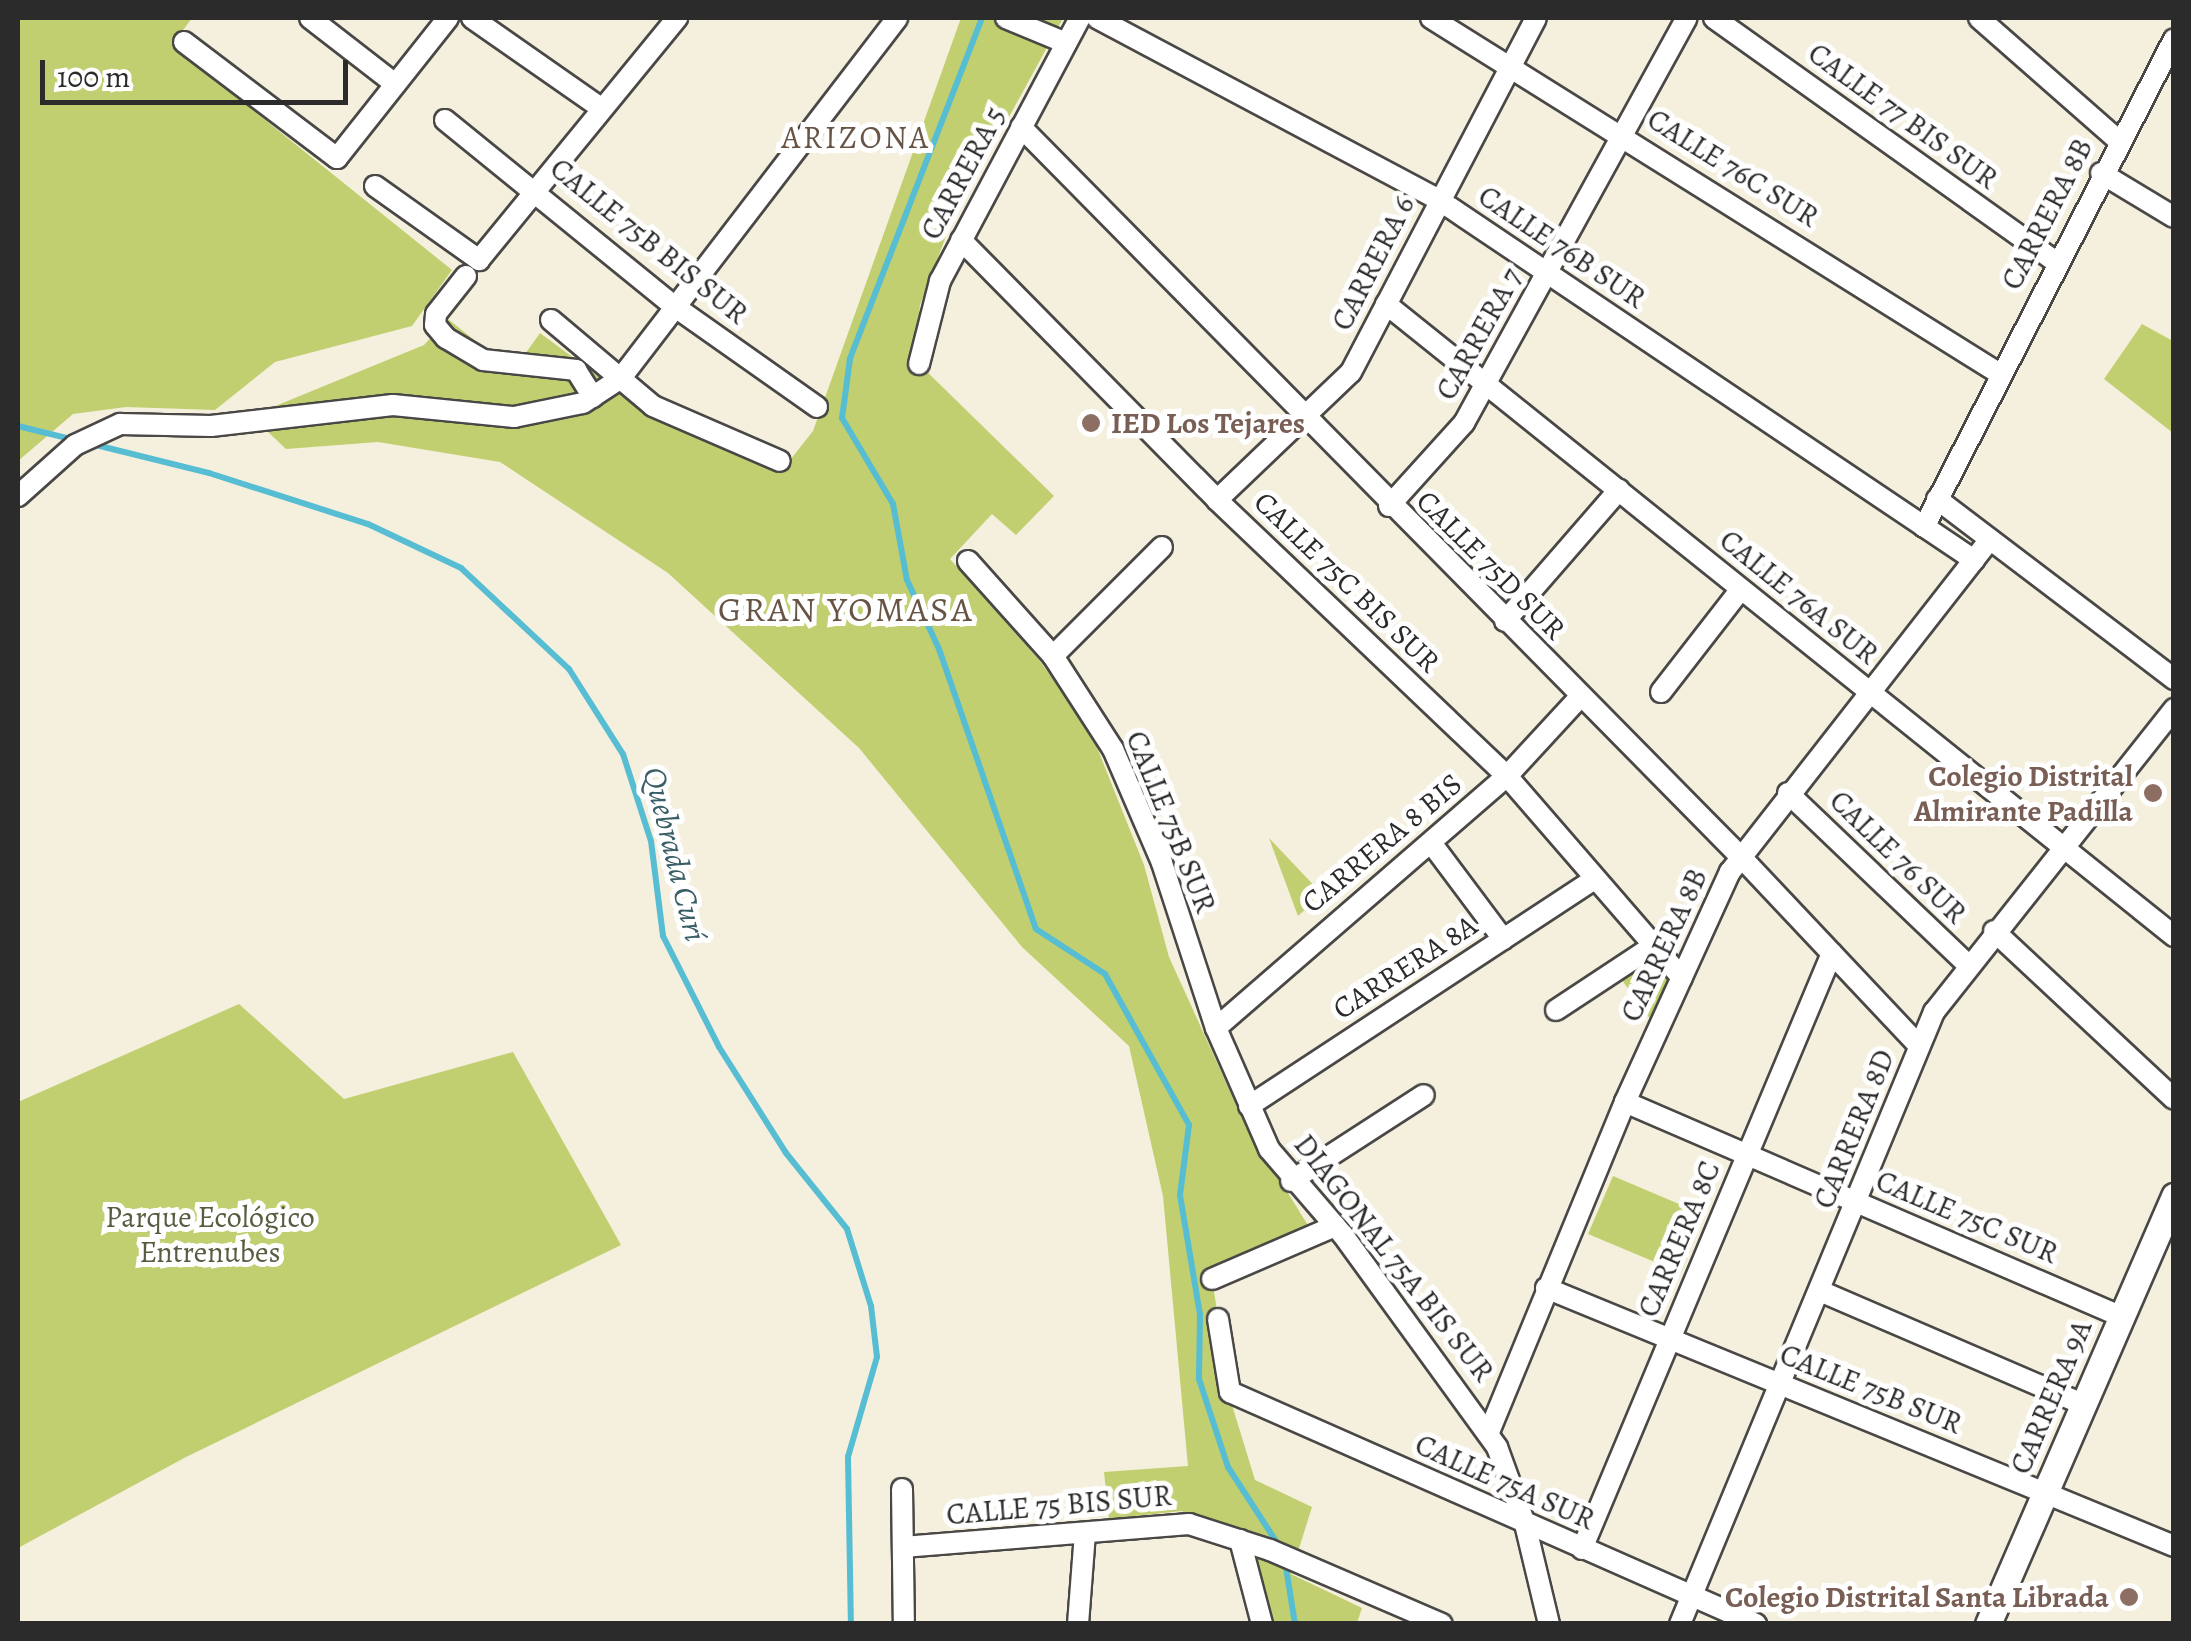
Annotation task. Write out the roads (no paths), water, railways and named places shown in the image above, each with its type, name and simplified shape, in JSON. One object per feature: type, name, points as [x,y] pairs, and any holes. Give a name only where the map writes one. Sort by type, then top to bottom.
[{"type":"street","points":[[310,18],[395,84]]},
{"type":"street","points":[[184,42],[338,158],[448,18]]},
{"type":"street","points":[[472,18],[601,108]]},
{"type":"street","points":[[18,496],[82,441],[120,424],[240,423],[393,405],[484,416],[545,415],[593,397],[621,378],[897,18]]},
{"type":"street","points":[[1006,18],[1066,43]]},
{"type":"street","name":"CARRERA 5","points":[[919,364],[931,305],[961,240],[1080,18]]},
{"type":"street","name":"CALLE 76B SUR","points":[[1097,18],[1439,200],[1974,560]]},
{"type":"street","name":"CALLE 76C SUR","points":[[1431,18],[1623,134],[2000,374]]},
{"type":"street","name":"CARRERA 6","points":[[1217,500],[1350,372],[1536,18]]},
{"type":"street","name":"CARRERA 7","points":[[1389,506],[1456,435],[1687,18]]},
{"type":"street","name":"CALLE 77 BIS SUR","points":[[1714,18],[2056,262]]},
{"type":"street","points":[[1979,18],[2118,140]]},
{"type":"street","points":[[593,397],[576,370],[483,360],[466,352],[434,325],[436,314],[666,22]]},
{"type":"street","name":"CARRERA 8B","points":[[1924,527],[2100,173],[2174,39]]},
{"type":"street","name":"CALLE 75B BIS SUR","points":[[445,120],[536,189],[674,306],[817,408]]},
{"type":"street","name":"CALLE 75D SUR","points":[[1021,127],[1389,506],[1740,856],[1919,1046]]},
{"type":"street","points":[[2100,173],[2174,217]]},
{"type":"street","points":[[374,186],[472,268]]},
{"type":"street","name":"CALLE 75C BIS SUR","points":[[961,240],[1217,500],[1506,776],[1682,978]]},
{"type":"street","name":"CALLE 76A SUR","points":[[1386,304],[2174,936]]},
{"type":"street","points":[[551,320],[653,406],[780,461]]},
{"type":"street","points":[[1505,622],[1619,490]]},
{"type":"street","points":[[1937,500],[2174,678]]},
{"type":"street","name":"CARRERA 8B","points":[[1489,1432],[1625,1102],[1740,856],[1990,539]]},
{"type":"street","points":[[1052,656],[1162,547]]},
{"type":"street","name":"CALLE 75B SUR","points":[[968,560],[1052,656],[1113,748],[1137,802],[1216,1028]]},
{"type":"street","points":[[1660,692],[1741,589]]},
{"type":"street","name":"CARRERA 8 BIS","points":[[1216,1028],[1432,844],[1506,776],[1580,696]]},
{"type":"street","name":"CARRERA 8D","points":[[1680,1624],[1858,1202],[1919,1046],[1966,964],[2174,710]]},
{"type":"street","name":"CALLE 76 SUR","points":[[1788,793],[1966,964]]},
{"type":"street","points":[[1432,844],[1502,939]]},
{"type":"street","name":"CARRERA 8A","points":[[1249,1106],[1594,879]]},
{"type":"street","name":"CALLE 76 SUR","points":[[1994,931],[2174,1099]]},
{"type":"street","points":[[1556,1010],[1653,946]]},
{"type":"street","name":"CARRERA 8C","points":[[1582,1549],[1832,953]]},
{"type":"street","name":"DIAGONAL 75A BIS SUR","points":[[1216,1028],[1249,1106],[1291,1182],[1335,1226],[1489,1432],[1526,1524],[1548,1624]]},
{"type":"street","points":[[1291,1182],[1424,1095]]},
{"type":"street","name":"CALLE 75C SUR","points":[[1625,1102],[2120,1316]]},
{"type":"street","name":"CARRERA 9A","points":[[1988,1624],[2174,1196]]},
{"type":"street","points":[[1212,1279],[1335,1226]]},
{"type":"street","name":"CALLE 75B SUR","points":[[1546,1288],[2172,1542]]},
{"type":"street","points":[[1820,1290],[2082,1404]]},
{"type":"street","name":"CALLE 75A SUR","points":[[1218,1319],[1230,1392],[1756,1624]]},
{"type":"street","points":[[902,1489],[904,1624]]},
{"type":"street","name":"CALLE 75 BIS SUR","points":[[902,1547],[1178,1524],[1270,1550],[1442,1624]]},
{"type":"street","points":[[1078,1624],[1084,1534]]},
{"type":"street","points":[[1240,1540],[1262,1624]]},
{"type":"waterway","points":[[982,18],[850,359],[842,418],[893,504],[907,580],[939,649],[1036,929],[1105,974],[1189,1125],[1180,1195],[1200,1315],[1199,1379],[1228,1467],[1281,1549]]},
{"type":"waterway","name":"Quebrada Curí","points":[[18,426],[75,440]]},
{"type":"waterway","name":"Quebrada Curí","points":[[92,444],[209,473],[368,524],[461,568],[569,669],[623,754],[651,841],[663,936],[719,1047],[786,1153],[847,1229],[871,1306],[877,1357],[848,1457],[851,1624]]},
{"type":"waterway","points":[[1285,1561],[1295,1624]]},
{"type":"place","name":"IED Los Tejares","points":[[1091,423]]},
{"type":"place","name":"Colegio Distrital Almirante Padilla","points":[[2153,793]]},
{"type":"place","name":"Colegio Distrital Santa Librada","points":[[2129,1597]]},
{"type":"district","name":"ARIZONA","points":[[856,137]]},
{"type":"district","name":"GRAN YOMASA","points":[[846,609]]},
{"type":"park label","name":"Parque Ecológico Entrenubes","points":[[210,1234]]}]
